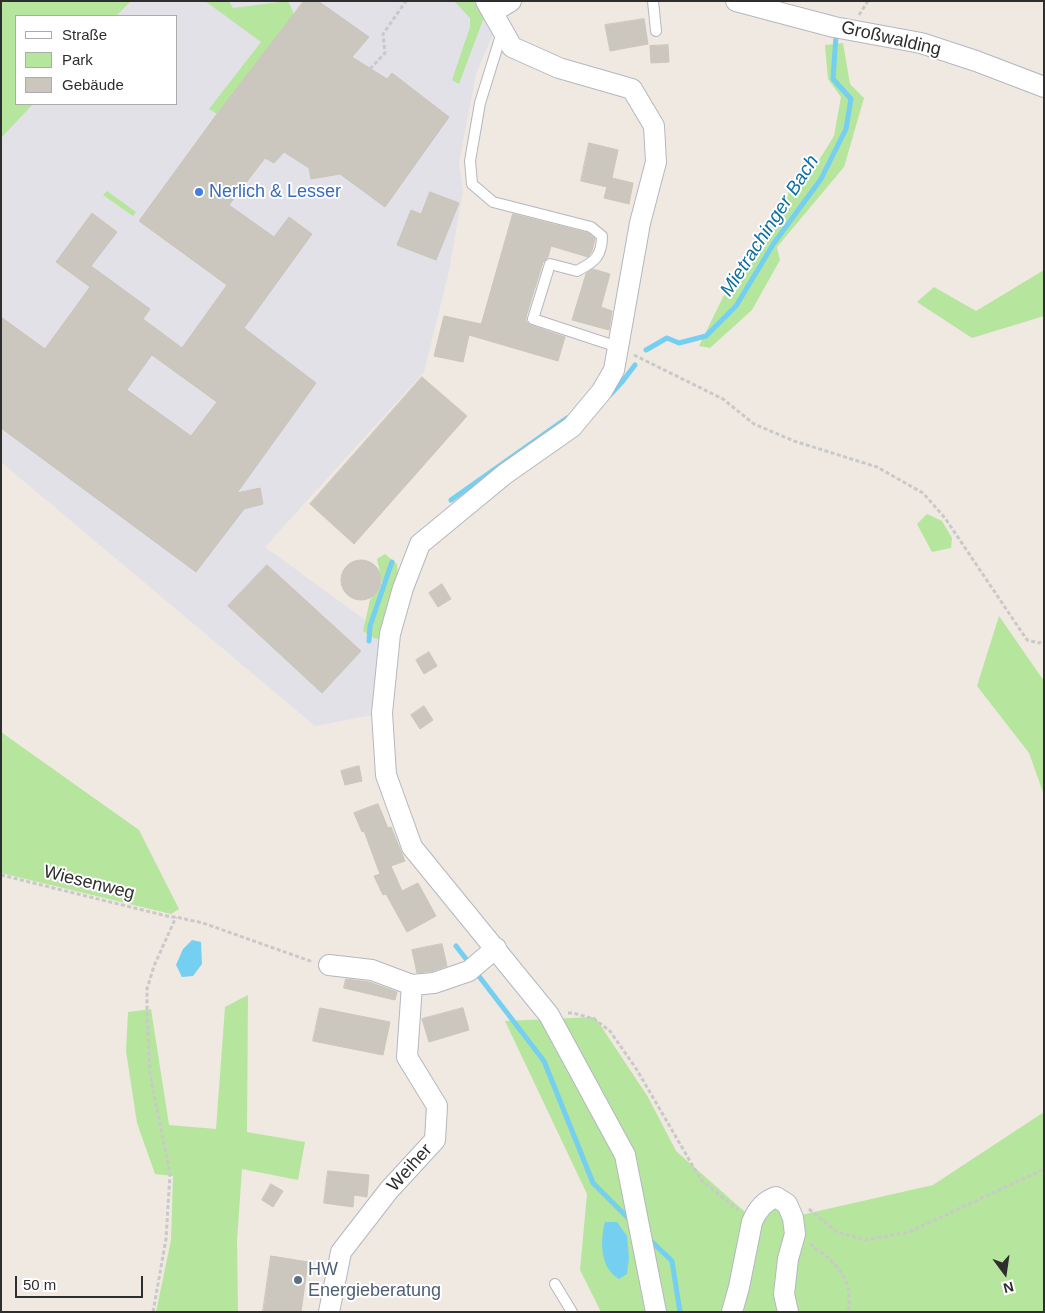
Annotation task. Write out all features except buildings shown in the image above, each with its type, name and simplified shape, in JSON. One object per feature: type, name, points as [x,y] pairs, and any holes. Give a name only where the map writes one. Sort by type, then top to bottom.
[{"type":"street","points":[[511,1],[494,14],[512,47],[559,68],[632,89],[654,126],[656,162],[640,222],[614,370],[602,391],[572,427],[505,474],[420,544],[403,588],[390,634],[382,713],[386,775],[412,847],[482,960],[549,1015],[625,1155],[656,1312]]},
{"type":"street","name":"Großwalding","points":[[736,1],[834,27],[921,43],[976,61],[1044,87]]},
{"type":"street","points":[[329,965],[372,970],[412,986],[434,983],[482,960]]},
{"type":"street","name":"Weiher","points":[[329,1312],[341,1252],[389,1190],[435,1140],[437,1106],[408,1057],[412,986]]},
{"type":"street","points":[[732,1312],[755,1214],[766,1200],[776,1197],[787,1204],[793,1218],[795,1234],[788,1258],[784,1294],[788,1312]]},
{"type":"lane","points":[[653,1],[656,32]]},
{"type":"lane","points":[[494,14],[470,161],[472,184],[493,202],[591,227],[602,236],[602,249],[594,262],[577,272],[550,264],[533,318],[618,347]]},
{"type":"lane","points":[[555,1284],[572,1312]]},
{"type":"path","points":[[370,69],[385,53],[383,34],[406,1]]},
{"type":"path","points":[[618,347],[723,399],[754,424],[794,441],[877,467],[923,493],[944,518],[1027,640],[1038,643],[1044,640]]},
{"type":"path","name":"Wiesenweg","points":[[1,875],[170,917],[203,923],[310,962],[329,965]]},
{"type":"path","points":[[153,1312],[166,1239],[170,1174],[150,1074],[147,989],[154,966],[176,917]]},
{"type":"path","points":[[549,1015],[573,1013],[594,1019],[610,1031],[637,1070],[701,1180],[752,1222]]},
{"type":"path","points":[[787,1204],[808,1209],[837,1232],[866,1240],[909,1232],[1044,1169]]},
{"type":"path","points":[[795,1234],[816,1248],[840,1269],[849,1287],[849,1308],[847,1312]]},
{"type":"shaded area","points":[[1,1],[507,1],[476,74],[459,163],[463,191],[449,271],[424,372],[265,547],[383,633],[379,714],[315,726],[1,462]]},
{"type":"green space","points":[[1,1],[131,1],[117,15],[15,15],[15,105],[32,105],[1,138]]},
{"type":"green space","points":[[205,1],[229,1],[233,8],[288,1],[294,14],[217,114],[209,109],[261,42]]},
{"type":"green space","points":[[454,1],[473,1],[486,12],[459,84],[452,80],[470,27],[470,18]]},
{"type":"green space","points":[[843,43],[850,84],[864,98],[844,167],[777,247],[780,260],[752,310],[710,348],[699,346],[727,289],[755,260],[757,242],[785,206],[791,183],[808,178],[834,136],[841,97],[828,79],[825,45]]},
{"type":"green space","points":[[107,191],[136,212],[133,216],[103,195]]},
{"type":"green space","points":[[1044,270],[1044,316],[972,338],[917,302],[934,287],[976,311]]},
{"type":"green space","points":[[927,514],[942,521],[952,538],[951,548],[932,552],[917,524]]},
{"type":"green space","points":[[385,554],[397,564],[398,578],[388,627],[379,639],[363,631],[370,600],[379,590],[382,582],[377,559]]},
{"type":"green space","points":[[999,616],[1044,681],[1044,795],[1029,753],[977,686]]},
{"type":"green space","points":[[1,732],[139,830],[179,909],[171,914],[1,873]]},
{"type":"green space","points":[[248,995],[247,1132],[305,1142],[298,1180],[242,1169],[237,1240],[238,1312],[156,1312],[171,1240],[173,1176],[155,1174],[137,1123],[126,1051],[128,1012],[151,1009],[169,1125],[216,1129],[225,1007]]},
{"type":"green space","points":[[595,1017],[648,1097],[676,1151],[753,1219],[766,1199],[792,1217],[933,1185],[1044,1112],[1044,1312],[601,1312],[580,1270],[587,1194],[505,1021]]},
{"type":"water","points":[[192,940],[201,942],[202,964],[193,976],[182,977],[176,965],[183,949]]},
{"type":"water","points":[[605,1222],[617,1222],[627,1236],[629,1258],[627,1274],[619,1279],[608,1268],[603,1254],[602,1237]]},
{"type":"waterway","name":"Mietrachinger Bach","points":[[646,350],[667,338],[679,343],[706,336],[736,306],[774,243],[821,179],[846,129],[851,99],[833,79],[836,36]]},
{"type":"waterway","name":"Mietrachinger Bach","points":[[610,395],[635,365]]},
{"type":"waterway","name":"Mietrachinger Bach","points":[[451,500],[567,418]]},
{"type":"waterway","name":"Mietrachinger Bach","points":[[369,641],[370,626],[392,562]]},
{"type":"waterway","name":"Mietrachinger Bach","points":[[456,946],[470,964]]},
{"type":"waterway","name":"Mietrachinger Bach","points":[[475,971],[544,1061],[593,1183],[631,1221]]},
{"type":"waterway","name":"Mietrachinger Bach","points":[[648,1238],[672,1261],[680,1312]]},
{"type":"place","name":"Nerlich & Lesser","points":[[199,192]]},
{"type":"place","name":"HW Energieberatung","points":[[298,1280]]}]
